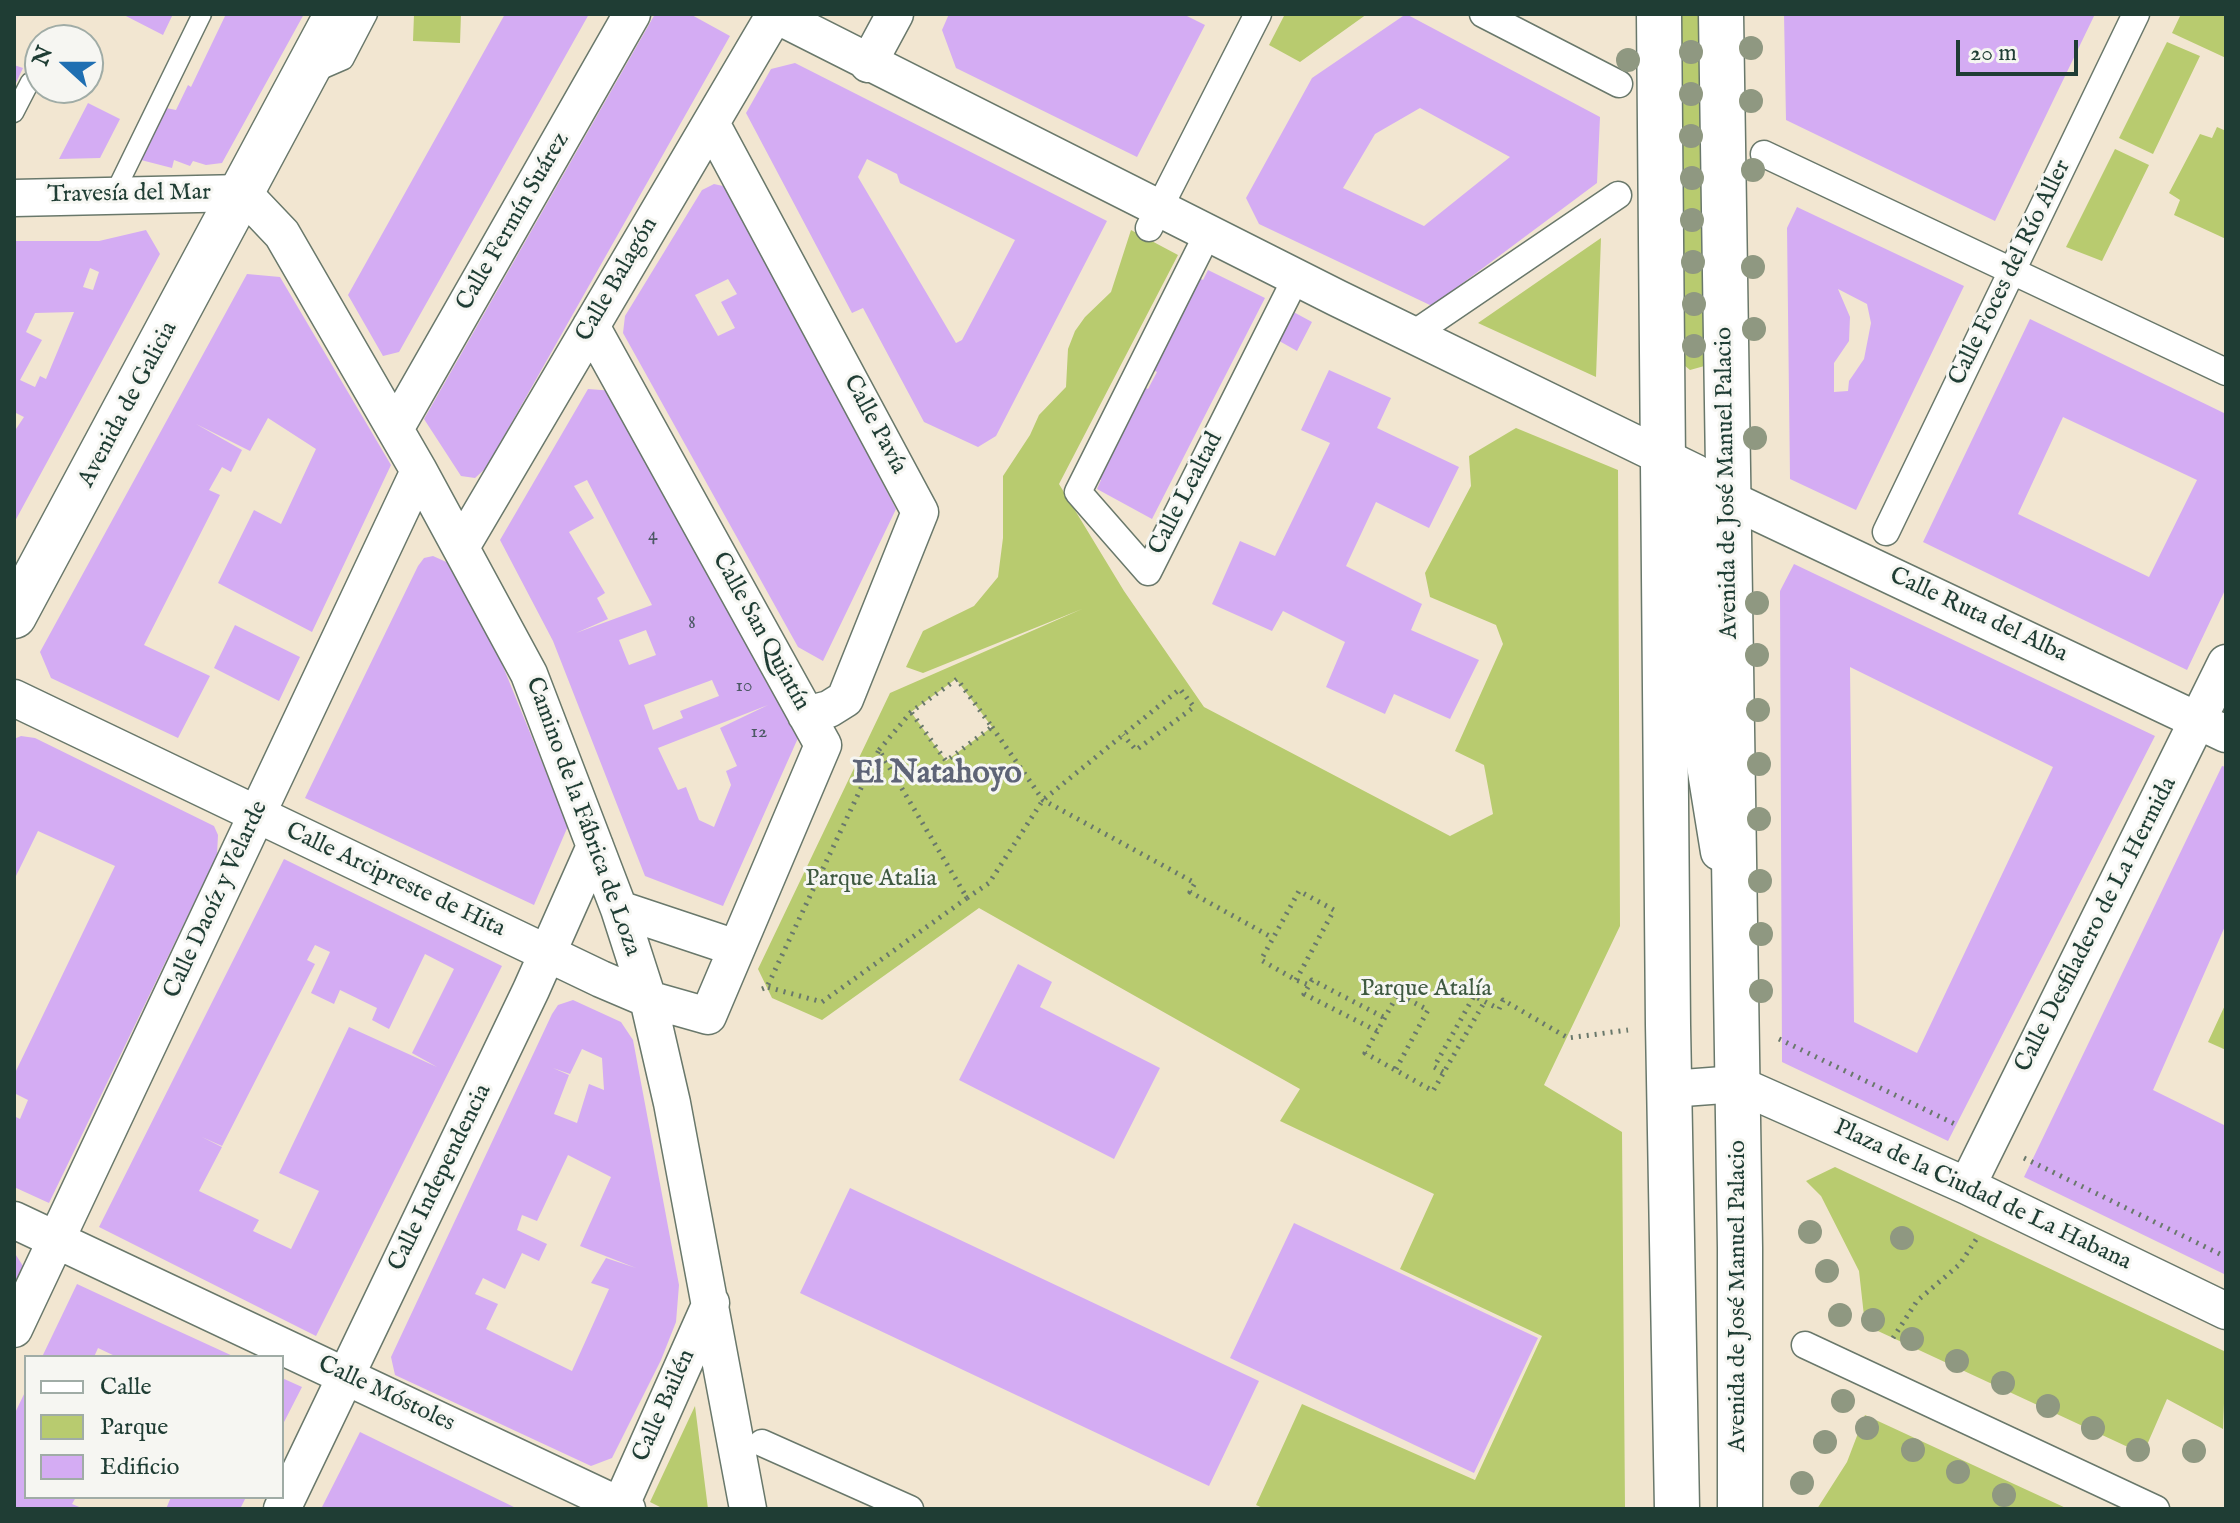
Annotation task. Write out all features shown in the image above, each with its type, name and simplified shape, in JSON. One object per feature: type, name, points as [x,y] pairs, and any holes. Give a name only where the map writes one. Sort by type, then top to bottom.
[{"type":"main road","name":"Avenida de Galicia","points":[[14,616],[337,14]]},
{"type":"main road","points":[[1659,14],[1668,1025],[1682,1505]]},
{"type":"main road","name":"Avenida de José Manuel Palacio","points":[[1721,14],[1736,951],[1740,1509]]},
{"type":"street","name":"Calle Fermín Suárez","points":[[395,429],[632,14]]},
{"type":"street","points":[[775,14],[1154,218],[1208,233],[1663,456]]},
{"type":"street","name":"Calle Balagón","points":[[461,547],[775,14]]},
{"type":"street","points":[[868,64],[895,14]]},
{"type":"street","points":[[1154,218],[1258,14]]},
{"type":"street","points":[[1483,14],[1619,84]]},
{"type":"street","name":"Calle Foces del Río Aller","points":[[1886,532],[2136,14]]},
{"type":"street","name":"Calle Pavía","points":[[711,123],[920,512],[845,699],[829,709],[806,715]]},
{"type":"street","points":[[1764,154],[2014,269],[2226,372]]},
{"type":"street","name":"Travesía del Mar","points":[[14,198],[243,193]]},
{"type":"street","name":"Camino de la Fábrica de Loza","points":[[243,193],[282,234],[419,471],[529,674],[619,909],[648,999],[711,1303],[748,1509]]},
{"type":"street","points":[[1412,335],[1618,195]]},
{"type":"street","name":"Calle Lealtad","points":[[1208,233],[1078,492],[1148,572],[1296,278]]},
{"type":"street","name":"Calle San Quintín","points":[[591,326],[823,745],[708,1016],[648,999]]},
{"type":"street","name":"Avenida de José Manuel Palacio","points":[[1663,456],[1696,473],[1703,753],[1736,951]]},
{"type":"street","name":"Calle Daoíz y Velarde","points":[[14,1329],[419,471]]},
{"type":"street","name":"Calle Ruta del Alba","points":[[1729,499],[2212,728]]},
{"type":"street","name":"Calle Desfiladero de La Hermida","points":[[1981,1193],[2212,728],[2226,663]]},
{"type":"street","name":"Calle Arcipreste de Hita","points":[[14,698],[648,999]]},
{"type":"street","name":"Calle Independencia","points":[[282,1509],[548,952],[595,846]]},
{"type":"street","points":[[619,909],[736,948]]},
{"type":"street","points":[[1670,1089],[1737,1084]]},
{"type":"street","name":"Plaza de la Ciudad de La Habana","points":[[1737,1084],[1981,1193],[2226,1311]]},
{"type":"street","name":"Calle Móstoles","points":[[14,1220],[622,1508]]},
{"type":"street","name":"Calle Bailén","points":[[622,1508],[711,1303]]},
{"type":"street","points":[[1805,1345],[2156,1509]]},
{"type":"street","points":[[762,1443],[910,1509]]},
{"type":"lane","points":[[113,196],[202,14]]},
{"type":"lane","points":[[304,77],[344,60],[368,14]]},
{"type":"lane","points":[[14,113],[24,94]]},
{"type":"path","points":[[1123,735],[1136,750],[1194,707],[1180,689],[1123,735],[1043,800],[989,883],[822,1002],[767,987],[879,750],[911,712],[957,679],[1043,800],[1195,883],[1190,892],[1273,938]]},
{"type":"path","points":[[911,712],[946,761],[992,727]]},
{"type":"path","points":[[879,750],[967,898]]},
{"type":"path","points":[[1296,980],[1334,910],[1299,891],[1261,960],[1296,980],[1309,985]]},
{"type":"path","points":[[1377,1031],[1304,994],[1312,980],[1385,1018]]},
{"type":"path","points":[[1396,1069],[1428,1010],[1398,994],[1365,1053],[1433,1091],[1485,1001]]},
{"type":"path","points":[[1443,1072],[1434,1067],[1474,996],[1499,1009],[1503,1000],[1568,1038],[1668,1025]]},
{"type":"path","points":[[1782,1040],[1956,1125]]},
{"type":"path","name":"Plaza de la Ciudad de La Habana","points":[[2031,1161],[2226,1257]]},
{"type":"path","points":[[1893,1338],[1917,1301],[1947,1277],[1969,1252],[1981,1193]]},
{"type":"green space","points":[[414,14],[461,14],[460,43],[413,41]]},
{"type":"green space","points":[[1285,14],[1367,14],[1300,62],[1269,45]]},
{"type":"green space","points":[[1675,14],[1707,14],[1708,365],[1690,370],[1679,361]]},
{"type":"green space","points":[[2181,14],[2226,14],[2226,58],[2172,33]]},
{"type":"green space","points":[[2167,42],[2200,56],[2153,154],[2119,138]]},
{"type":"green space","points":[[2217,127],[2226,131],[2226,239],[2174,215],[2180,200],[2169,193],[2200,134],[2212,138]]},
{"type":"green space","points":[[2115,149],[2149,165],[2102,261],[2066,247]]},
{"type":"green space","points":[[1131,230],[1178,255],[1059,484],[1124,591],[1204,707],[1450,836],[1493,814],[1484,765],[1455,751],[1503,644],[1496,625],[1430,597],[1425,573],[1471,486],[1469,456],[1516,428],[1618,470],[1620,926],[1544,1085],[1622,1132],[1625,1509],[1265,1509],[1256,1505],[1302,1404],[1475,1480],[1542,1336],[1400,1269],[1434,1194],[1280,1121],[1300,1089],[979,908],[822,1020],[772,998],[758,969],[890,693],[1082,609],[923,673],[906,667],[923,631],[974,606],[998,577],[1003,538],[1003,476],[1030,435],[1039,415],[1066,387],[1068,349],[1075,331],[1111,292]],"holes":[[[956,679],[992,727],[946,761],[911,712]]]},
{"type":"green space","points":[[1601,238],[1596,377],[1478,323]]},
{"type":"green space","points":[[2226,1003],[2226,1050],[2208,1042]]},
{"type":"green space","points":[[1835,1167],[2226,1352],[2223,1429],[2167,1399],[2143,1454],[1865,1325],[1859,1271],[1821,1196],[1806,1181]]},
{"type":"green space","points":[[695,1406],[708,1509],[664,1509],[650,1502]]},
{"type":"green space","points":[[1865,1415],[2068,1509],[1817,1509],[1847,1462]]},
{"type":"building","points":[[122,14],[173,14],[163,35]]},
{"type":"building","points":[[226,14],[304,14],[222,163],[206,165],[193,161],[190,166],[174,160],[172,168],[141,160],[166,108],[176,110],[188,85],[191,87]]},
{"type":"building","points":[[505,14],[589,14],[399,352],[383,356],[348,295]]},
{"type":"building","points":[[655,14],[690,14],[730,36],[486,468],[475,478],[461,476],[424,419]]},
{"type":"building","points":[[949,14],[1183,14],[1205,25],[1137,157],[956,68],[942,30]]},
{"type":"building","points":[[1406,14],[1600,117],[1597,183],[1432,306],[1259,224],[1246,198],[1312,78]],"holes":[[[1420,108],[1510,157],[1424,226],[1343,188],[1375,134]]]},
{"type":"building","points":[[1784,14],[2095,14],[1995,221],[1786,120]]},
{"type":"building","points":[[795,63],[1107,221],[996,436],[978,447],[924,422],[863,308],[852,313],[746,113],[771,69]],"holes":[[[867,159],[897,174],[900,183],[1015,240],[962,340],[956,343],[858,177]]]},
{"type":"building","points":[[14,65],[23,68],[14,87]]},
{"type":"building","points":[[87,104],[120,119],[100,158],[59,159]]},
{"type":"building","points":[[714,184],[723,186],[734,196],[896,509],[823,661],[798,647],[623,333],[625,316],[702,190]],"holes":[[[728,279],[737,294],[721,302],[735,328],[718,336],[695,295]]]},
{"type":"building","points":[[1797,207],[1964,286],[1856,510],[1790,479],[1787,228]],"holes":[[[1838,289],[1867,304],[1871,323],[1864,359],[1849,381],[1848,391],[1834,392],[1834,363],[1849,341],[1850,317]]]},
{"type":"building","points":[[146,230],[160,254],[14,523],[14,432],[24,417],[14,412],[14,241],[99,241]],"holes":[[[90,268],[99,272],[93,290],[83,287]],[[74,312],[46,379],[40,376],[35,387],[20,380],[42,340],[26,332],[35,313]]]},
{"type":"building","points":[[1208,270],[1265,298],[1152,519],[1097,489],[1101,480],[1094,477],[1140,385],[1148,389],[1157,372],[1149,368],[1196,276],[1203,280]]},
{"type":"building","points":[[247,274],[280,277],[391,465],[312,632],[218,583],[254,510],[281,524],[316,449],[268,418],[250,451],[196,424],[242,450],[231,472],[222,467],[209,490],[220,495],[144,645],[210,676],[178,738],[51,678],[40,652]]},
{"type":"building","points":[[1288,309],[1312,322],[1297,351],[1274,338]]},
{"type":"building","points":[[2030,319],[2226,414],[2226,588],[2187,670],[1923,542]],"holes":[[[2063,417],[2197,480],[2149,577],[2018,514]]]},
{"type":"building","points":[[1329,370],[1391,398],[1377,428],[1459,467],[1429,528],[1376,502],[1346,566],[1422,604],[1411,630],[1479,660],[1450,719],[1394,694],[1385,714],[1326,687],[1345,642],[1283,611],[1272,631],[1212,604],[1240,541],[1275,556],[1330,443],[1301,430]]},
{"type":"building","points":[[588,389],[614,391],[798,738],[723,906],[645,876],[553,641],[500,540]],"holes":[[[587,480],[652,605],[576,633],[608,619],[597,598],[605,593],[569,532],[594,518],[574,486]],[[646,630],[656,655],[629,665],[619,640]],[[712,680],[719,696],[680,711],[683,718],[653,730],[644,705]],[[768,705],[720,728],[737,766],[726,771],[731,785],[714,827],[699,820],[686,787],[678,790],[658,748]]]},
{"type":"building","points":[[433,556],[453,565],[500,659],[568,826],[534,905],[305,798],[418,566],[424,558]]},
{"type":"building","points":[[1794,564],[2155,736],[1948,1141],[1782,1062],[1780,591]],"holes":[[[1850,667],[2053,767],[1917,1053],[1854,1022]]]},
{"type":"building","points":[[235,625],[300,657],[279,701],[214,668]]},
{"type":"building","points":[[21,736],[35,738],[214,826],[218,835],[217,855],[49,1203],[14,1187],[14,1116],[20,1119],[28,1100],[14,1093],[14,1075],[115,866],[38,831],[14,880],[14,739]]},
{"type":"building","points":[[2222,766],[2226,767],[2226,924],[2153,1090],[2226,1126],[2226,1275],[2024,1177]]},
{"type":"building","points":[[284,859],[502,966],[316,1336],[99,1227]],"holes":[[[315,945],[330,952],[311,993],[334,1004],[340,990],[377,1008],[372,1020],[389,1029],[425,954],[454,969],[412,1053],[437,1067],[349,1027],[279,1173],[319,1191],[291,1249],[253,1231],[259,1220],[199,1191],[222,1147],[202,1137],[222,1146],[315,964],[307,960]]]},
{"type":"building","points":[[1018,964],[1052,982],[1040,1007],[1160,1068],[1114,1159],[959,1080]]},
{"type":"building","points":[[573,1000],[621,1022],[633,1040],[679,1285],[676,1322],[661,1360],[612,1458],[591,1466],[395,1375],[391,1357],[558,1005]],"holes":[[[582,1049],[602,1058],[604,1090],[589,1084],[577,1123],[554,1114],[569,1075],[553,1068],[570,1074]],[[568,1155],[611,1177],[580,1246],[636,1268],[606,1258],[591,1283],[609,1289],[572,1371],[486,1329],[498,1304],[475,1294],[483,1278],[505,1289],[522,1253],[539,1261],[547,1244],[517,1230],[522,1215],[537,1221]]]},
{"type":"building","points":[[850,1188],[1259,1381],[1209,1486],[800,1293]]},
{"type":"building","points":[[1294,1223],[1538,1338],[1474,1473],[1230,1358]]},
{"type":"building","points":[[14,1252],[23,1266],[14,1285]]},
{"type":"building","points":[[77,1284],[231,1355],[113,1355],[98,1348],[95,1355],[43,1355]]},
{"type":"building","points":[[284,1379],[302,1387],[284,1422]]},
{"type":"building","points":[[24,1394],[24,1499],[75,1499],[72,1504],[84,1509],[14,1509],[14,1415]]},
{"type":"building","points":[[360,1432],[446,1474],[518,1509],[321,1509]]},
{"type":"building","points":[[170,1499],[245,1499],[240,1509],[166,1509]]},
{"type":"district","name":"El Natahoyo","points":[[937,775]]},
{"type":"park label","name":"Parque Atalia","points":[[871,880]]},
{"type":"park label","name":"Parque Atalía","points":[[1426,990]]}]
